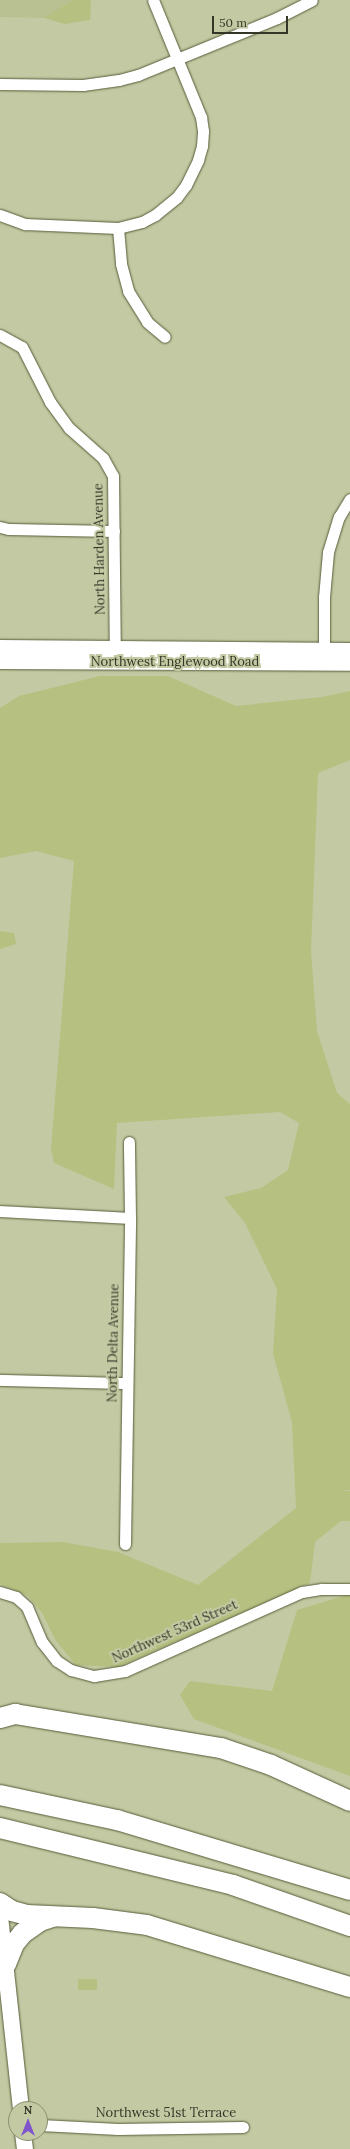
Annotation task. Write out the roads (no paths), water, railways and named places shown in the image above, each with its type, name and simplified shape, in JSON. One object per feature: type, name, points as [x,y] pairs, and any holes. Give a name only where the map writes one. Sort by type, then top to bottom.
[{"type":"highway","points":[[5,1713],[221,1748],[271,1764],[350,1801]]},
{"type":"highway","points":[[0,1794],[29,1802],[117,1820],[350,1890]]},
{"type":"highway","points":[[0,1828],[22,1832],[233,1885],[350,1926]]},
{"type":"highway","points":[[0,1903],[12,1911],[52,1917],[93,1918],[146,1925],[350,1987]]},
{"type":"highway","points":[[6,1964],[14,1944],[23,1933],[40,1921],[52,1917]]},
{"type":"main road","name":"Northwest Englewood Road","points":[[0,648],[115,656]]},
{"type":"main road","name":"Northwest Englewood Road","points":[[324,657],[350,651]]},
{"type":"main road","name":"Northwest Englewood Road","points":[[0,661],[115,656],[324,657],[350,663]]},
{"type":"main road","points":[[0,1916],[20,2101]]},
{"type":"street","points":[[0,215],[25,224],[118,228],[142,222],[166,207],[186,186],[198,160],[203,131],[201,117],[153,0]]},
{"type":"street","points":[[0,84],[83,85],[105,83],[138,75],[277,18],[312,0]]},
{"type":"street","points":[[118,228],[121,264],[128,291],[147,322],[164,337]]},
{"type":"street","name":"North Harden Avenue","points":[[0,335],[22,347],[50,402],[69,428],[103,458],[113,476],[115,656]]},
{"type":"street","points":[[324,657],[324,597],[328,552],[339,516],[350,499]]},
{"type":"street","points":[[0,527],[9,529],[114,531]]},
{"type":"street","name":"North Delta Avenue","points":[[125,1544],[130,1218],[129,1142]]},
{"type":"street","points":[[0,1211],[130,1218]]},
{"type":"street","points":[[0,1380],[127,1383]]},
{"type":"street","name":"Northwest 53rd Street","points":[[0,1592],[16,1597],[27,1607],[42,1642],[57,1661],[71,1670],[94,1676],[125,1671],[302,1592],[322,1589],[350,1589]]},
{"type":"street","name":"Northwest 51st Terrace","points":[[48,2125],[118,2129],[243,2127]]}]
